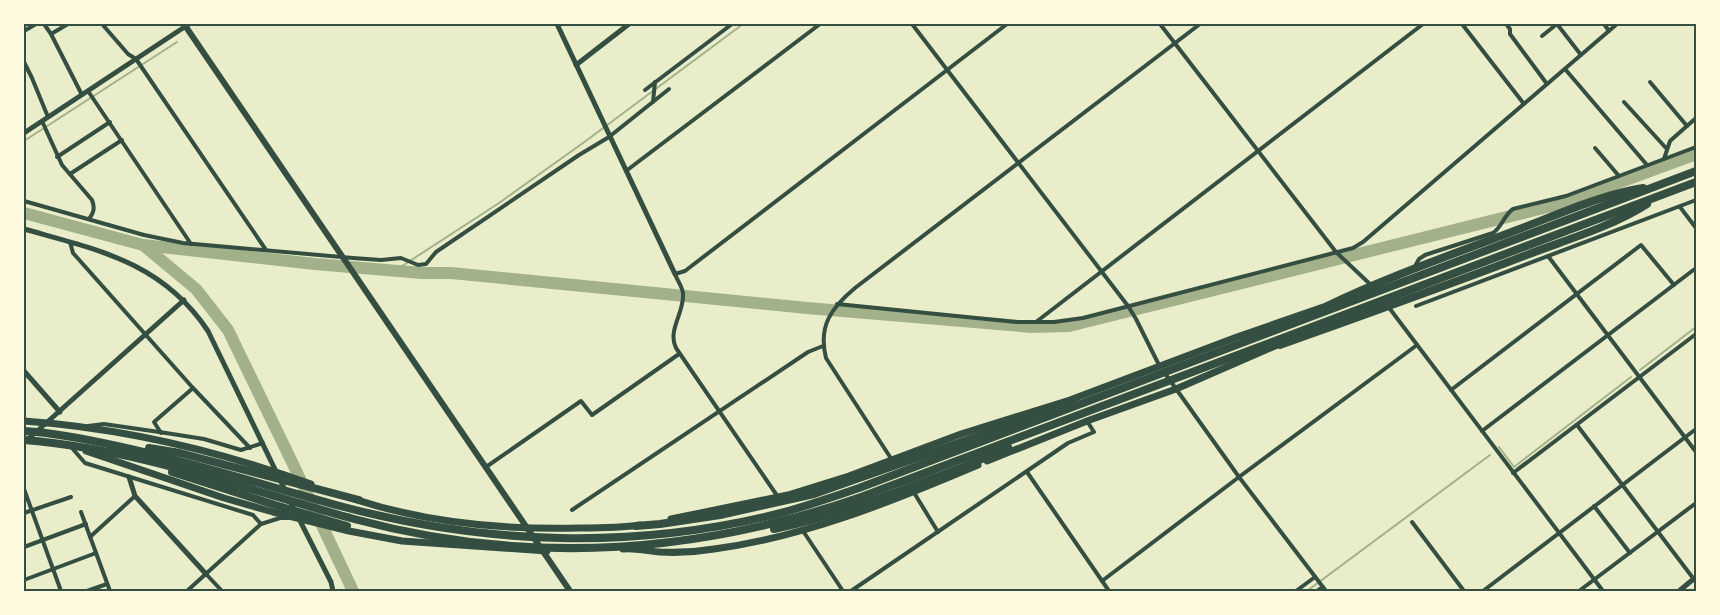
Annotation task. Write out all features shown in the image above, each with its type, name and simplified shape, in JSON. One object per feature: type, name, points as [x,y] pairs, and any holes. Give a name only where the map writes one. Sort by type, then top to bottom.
[{"type":"highway","points":[[636,526],[778,497],[849,476],[961,434],[1070,400],[1237,337],[1412,277],[1696,171]]},
{"type":"highway","points":[[90,440],[170,458],[342,507],[415,524],[490,535],[565,539],[629,537],[708,528],[790,510],[858,488],[1696,171]]},
{"type":"highway","points":[[630,549],[661,552],[714,550],[757,542],[858,512],[913,492],[1026,444],[1176,389],[1325,324],[1696,182]]},
{"type":"highway","points":[[24,442],[63,444],[116,453],[209,476],[315,508],[400,530],[476,543],[566,549],[616,548],[713,537],[784,522],[862,497],[1696,182]]},
{"type":"highway","points":[[1284,328],[1369,287],[1521,228],[1622,191],[1652,186]]},
{"type":"highway","points":[[1235,356],[1275,347],[1401,302],[1632,214],[1655,199]]},
{"type":"highway","points":[[24,430],[180,453],[408,513],[464,524],[528,529],[636,526],[753,509],[814,494],[1071,403],[1103,396]]},
{"type":"highway","points":[[24,421],[81,427],[155,440],[261,466],[360,500]]},
{"type":"highway","points":[[24,442],[72,448],[224,498],[273,512],[402,541],[542,551],[630,549],[690,545],[821,518],[959,469],[996,454],[1041,430]]},
{"type":"highway","points":[[116,453],[348,528]]},
{"type":"main road","points":[[187,25],[570,591]]},
{"type":"street","points":[[24,31],[36,24]]},
{"type":"street","points":[[44,24],[82,95]]},
{"type":"street","points":[[51,34],[68,24]]},
{"type":"street","points":[[102,24],[136,59],[266,250]]},
{"type":"street","points":[[556,24],[682,290],[682,306],[673,336],[674,344],[778,497]]},
{"type":"street","points":[[576,65],[629,24]]},
{"type":"street","points":[[644,90],[732,24]]},
{"type":"street","points":[[626,171],[820,24]]},
{"type":"street","points":[[912,24],[1128,306],[1160,367],[1239,477],[1326,591]]},
{"type":"street","points":[[675,274],[685,271],[1007,24]]},
{"type":"street","points":[[1160,24],[1336,252],[1375,290],[1602,591]]},
{"type":"street","points":[[938,532],[826,358],[823,335],[828,317],[837,304],[855,288],[1200,24]]},
{"type":"street","points":[[1036,322],[1422,24]]},
{"type":"street","points":[[1462,24],[1524,104]]},
{"type":"street","points":[[1506,24],[1510,29],[1510,34],[1547,84]]},
{"type":"street","points":[[1542,36],[1557,24],[1581,55]]},
{"type":"street","points":[[1604,24],[1609,31]]},
{"type":"street","points":[[837,304],[1016,322],[1054,322],[1084,318],[1353,248],[1363,242],[1617,24]]},
{"type":"street","points":[[24,133],[187,25]]},
{"type":"street","points":[[24,62],[48,117]]},
{"type":"street","points":[[1565,69],[1647,166]]},
{"type":"street","points":[[653,102],[655,82]]},
{"type":"street","points":[[1650,82],[1687,126]]},
{"type":"street","points":[[24,201],[144,235],[191,244],[344,259],[381,260],[401,258],[418,265],[426,264],[436,252],[578,155],[669,89]]},
{"type":"street","points":[[88,90],[191,244]]},
{"type":"street","points":[[1624,102],[1666,148]]},
{"type":"street","points":[[1664,159],[1666,148],[1670,141],[1696,118]]},
{"type":"street","points":[[42,121],[62,165],[92,200],[94,206],[93,213],[89,219]]},
{"type":"street","points":[[58,157],[110,122]]},
{"type":"street","points":[[70,174],[122,140]]},
{"type":"street","points":[[1595,148],[1619,176]]},
{"type":"street","points":[[1412,277],[1419,259],[1425,255],[1493,233],[1512,209],[1566,196],[1695,149]]},
{"type":"street","points":[[1416,306],[1696,200]]},
{"type":"street","points":[[1680,206],[1696,228]]},
{"type":"street","points":[[24,229],[110,254],[155,278],[184,300],[195,312],[208,331],[331,582],[333,591]]},
{"type":"street","points":[[70,242],[73,253],[193,388],[250,448]]},
{"type":"street","points":[[1451,390],[1641,245],[1674,286]]},
{"type":"street","points":[[1548,256],[1696,452]]},
{"type":"street","points":[[1482,431],[1696,268]]},
{"type":"street","points":[[1441,280],[1452,292]]},
{"type":"street","points":[[24,442],[184,300]]},
{"type":"street","points":[[1514,473],[1696,334]]},
{"type":"street","points":[[1102,581],[1417,345]]},
{"type":"street","points":[[572,510],[808,352],[823,346]]},
{"type":"street","points":[[486,467],[581,401],[592,415],[679,354]]},
{"type":"street","points":[[24,372],[60,412]]},
{"type":"street","points":[[161,433],[154,422],[193,388]]},
{"type":"street","points":[[851,591],[1068,443],[1094,432],[1087,421]]},
{"type":"street","points":[[81,427],[104,424],[204,439],[241,450],[263,443]]},
{"type":"street","points":[[1578,425],[1658,532],[1696,579],[1679,591]]},
{"type":"street","points":[[1483,591],[1696,429]]},
{"type":"street","points":[[72,448],[85,463],[253,515],[261,524]]},
{"type":"street","points":[[1027,472],[1109,591]]},
{"type":"street","points":[[129,477],[135,496],[222,591]]},
{"type":"street","points":[[24,489],[61,591]]},
{"type":"street","points":[[90,537],[135,496]]},
{"type":"street","points":[[24,513],[71,497]]},
{"type":"street","points":[[1579,591],[1696,503]]},
{"type":"street","points":[[1594,506],[1630,553]]},
{"type":"street","points":[[81,512],[110,591]]},
{"type":"street","points":[[187,591],[261,524],[280,518],[298,518]]},
{"type":"street","points":[[1412,522],[1464,591]]},
{"type":"street","points":[[24,547],[86,524]]},
{"type":"street","points":[[802,530],[844,591]]},
{"type":"street","points":[[24,580],[96,553]]},
{"type":"street","points":[[1296,591],[1315,577]]},
{"type":"street","points":[[87,591],[107,584]]},
{"type":"street","points":[[1317,591],[1323,586]]},
{"type":"waterway","points":[[396,270],[499,203],[743,24]]},
{"type":"waterway","points":[[24,141],[177,42]]},
{"type":"waterway","points":[[143,245],[315,264],[422,273],[451,273],[807,308],[1032,327],[1069,326],[1563,203],[1696,154]]},
{"type":"waterway","points":[[24,213],[143,245],[196,289],[228,330],[353,591]]},
{"type":"waterway","points":[[1640,370],[1696,327]]},
{"type":"waterway","points":[[1499,447],[1514,467],[1631,377]]},
{"type":"waterway","points":[[1307,591],[1490,455]]}]
